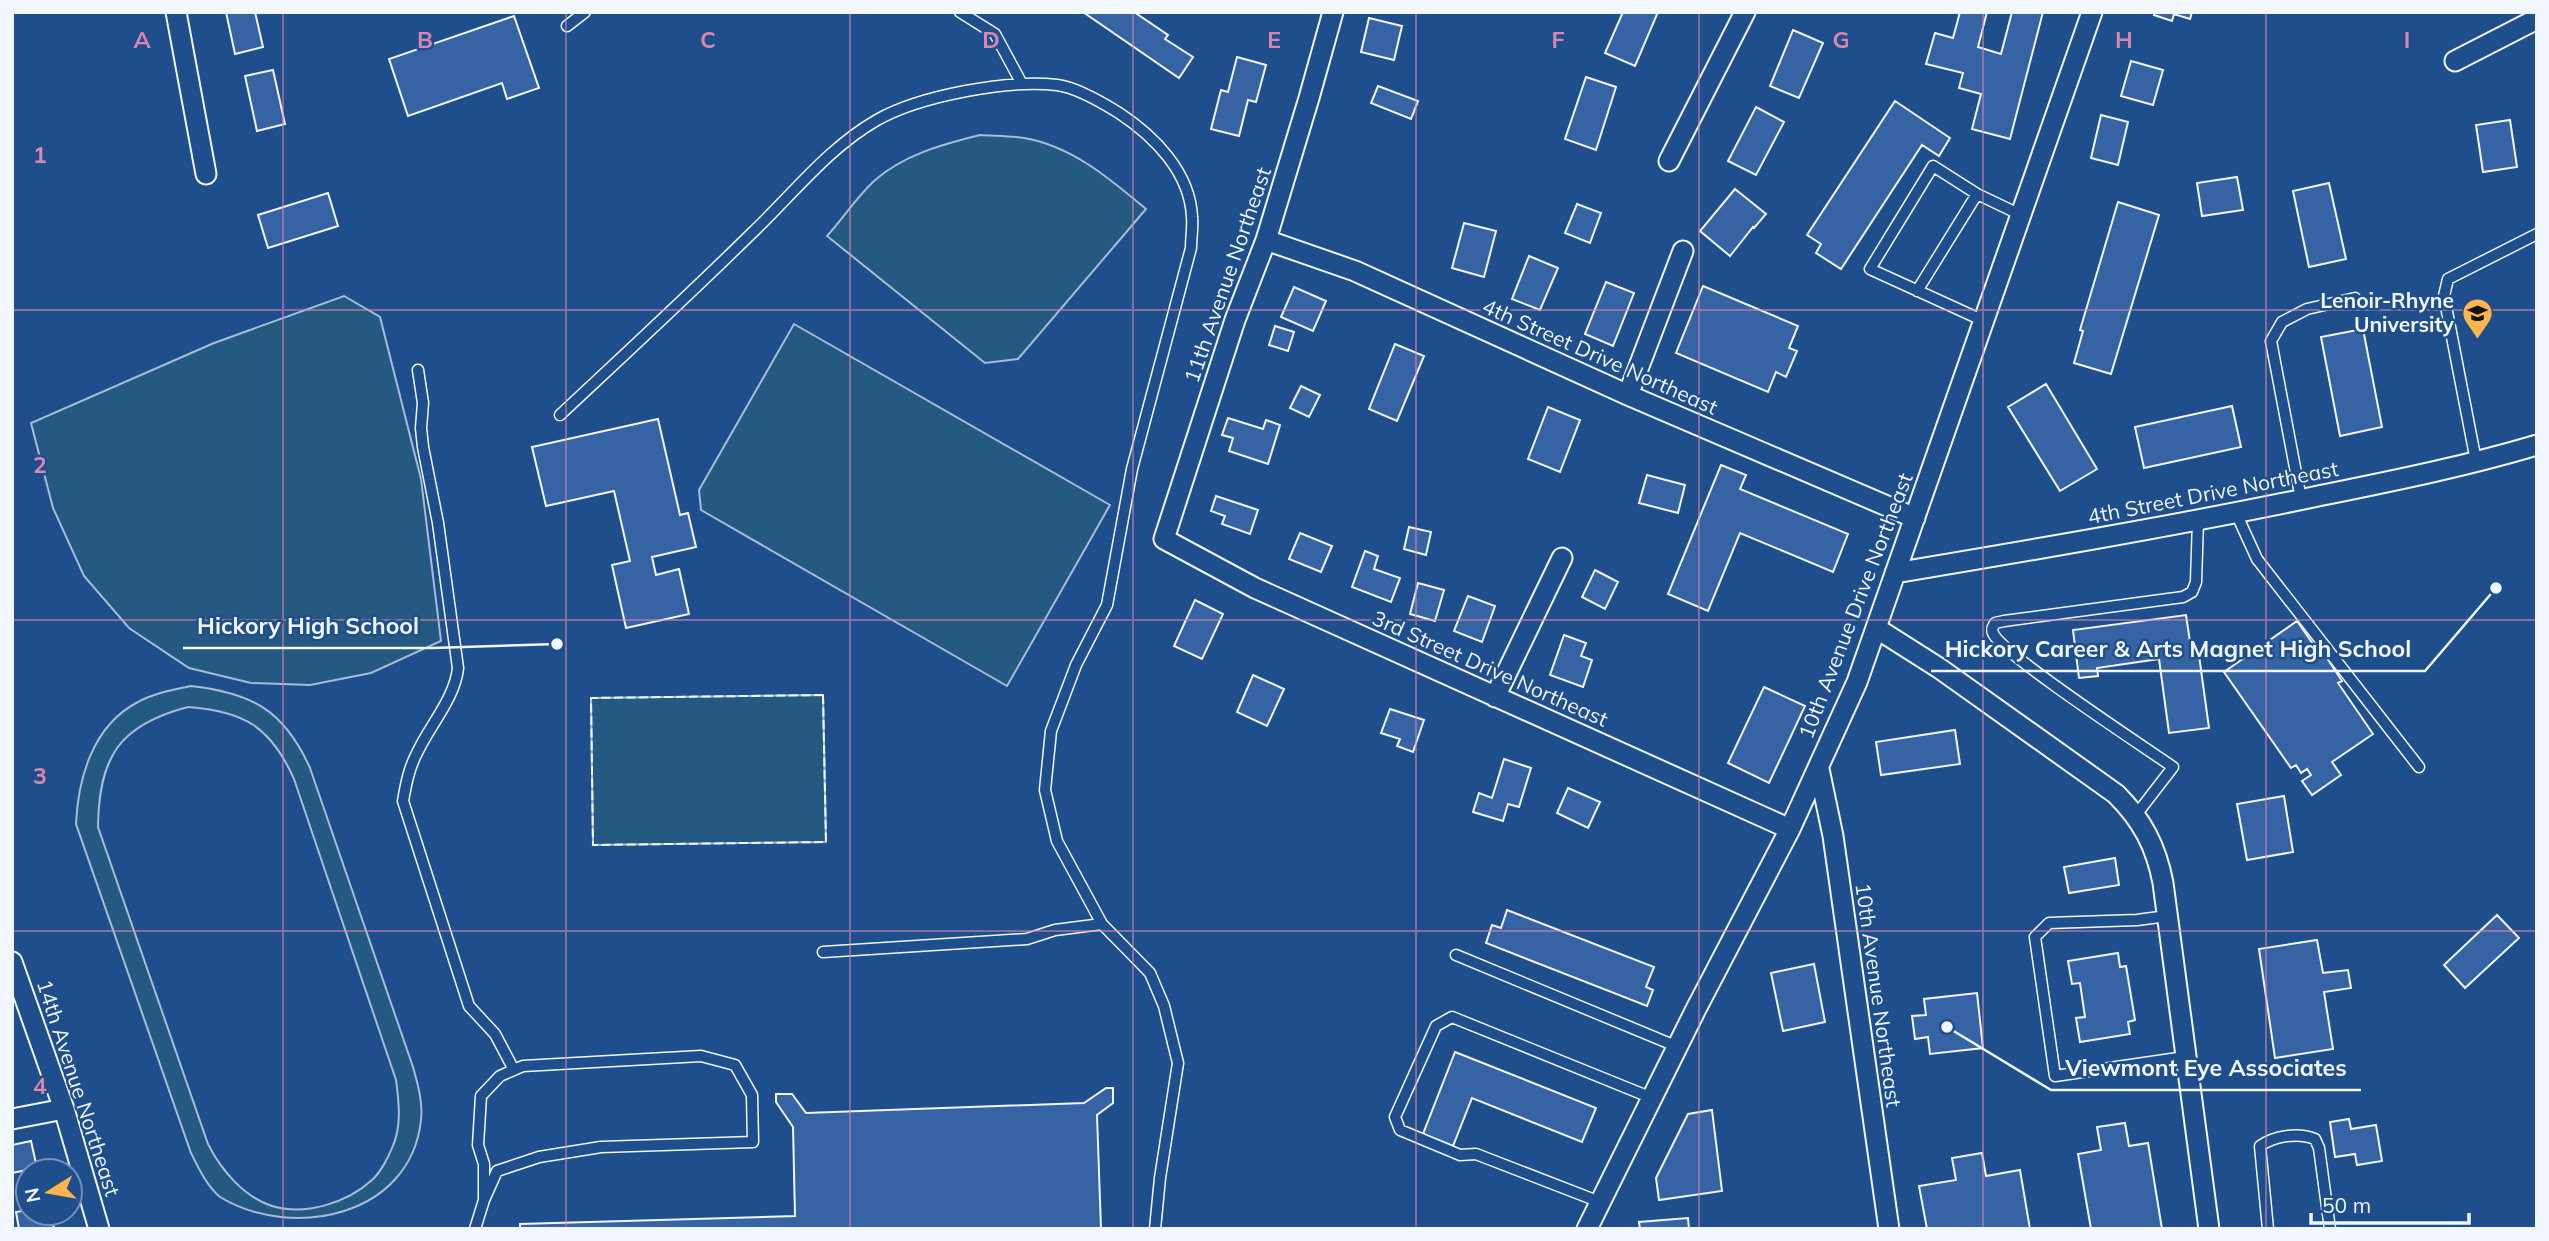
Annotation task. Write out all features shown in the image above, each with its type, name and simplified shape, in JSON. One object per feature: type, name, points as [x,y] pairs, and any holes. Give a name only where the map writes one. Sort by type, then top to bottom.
[{"type":"street","points":[[176,12],[206,174]]},
{"type":"street","name":"11th Avenue Northeast","points":[[1174,544],[1164,539],[1235,320],[1266,240],[1333,12]]},
{"type":"street","points":[[1669,161],[1745,12]]},
{"type":"street","name":"10th Avenue Drive Northeast","points":[[1587,1229],[1790,829],[1857,682],[2092,12]]},
{"type":"street","points":[[2455,61],[2537,19]]},
{"type":"street","name":"4th Street Drive Northeast","points":[[1266,240],[1355,271],[1628,395],[1915,518]]},
{"type":"street","points":[[1628,395],[1683,251]]},
{"type":"street","name":"4th Street Drive Northeast","points":[[1895,573],[2236,513],[2440,471],[2537,444]]},
{"type":"street","name":"3rd Street Drive Northeast","points":[[1174,544],[1255,588],[1790,829]]},
{"type":"street","points":[[1495,696],[1562,558]]},
{"type":"street","points":[[1876,628],[1939,668],[2105,786],[2136,816],[2145,829],[2159,861],[2209,1229]]},
{"type":"street","name":"10th Avenue Northeast","points":[[1819,769],[1833,836],[1889,1229]]},
{"type":"street","name":"14th Avenue Northeast","points":[[12,962],[64,1110],[99,1229]]},
{"type":"street","points":[[12,1119],[64,1110]]},
{"type":"lane","points":[[567,26],[585,12]]},
{"type":"lane","points":[[960,12],[995,34],[1023,84]]},
{"type":"lane","points":[[560,415],[754,232],[843,142],[879,118],[924,101],[1009,84],[1059,85],[1104,103],[1144,129],[1185,182],[1192,215],[1191,248],[1132,469],[1107,605],[1076,665],[1051,731],[1045,790],[1056,841],[1102,924],[1150,973],[1164,1006],[1178,1063],[1155,1229]]},
{"type":"lane","points":[[1983,321],[1870,270],[1933,166],[1977,194],[2021,215]]},
{"type":"lane","points":[[1917,291],[1977,194]]},
{"type":"lane","points":[[2476,461],[2444,296],[2448,279],[2537,234]]},
{"type":"lane","points":[[2301,499],[2271,341],[2282,322],[2307,309],[2355,298]]},
{"type":"lane","points":[[418,370],[423,403],[423,447],[438,523],[458,668],[457,682],[417,752],[408,774],[404,801],[469,1006],[495,1034],[514,1070]]},
{"type":"lane","points":[[2236,513],[2257,559],[2419,767]]},
{"type":"lane","points":[[2136,816],[2173,767],[2037,673],[1993,635],[1993,628],[1995,623],[2004,621],[2183,597],[2192,592],[2196,582],[2198,520]]},
{"type":"lane","points":[[2167,916],[2137,920],[2049,923],[2035,937],[2055,1076],[2185,1057]]},
{"type":"lane","points":[[823,952],[1027,939],[1055,930],[1102,924]]},
{"type":"lane","points":[[1456,955],[1678,1047]]},
{"type":"lane","points":[[1600,1202],[1476,1154],[1460,1155],[1400,1130],[1395,1117],[1436,1026],[1452,1017],[1653,1099]]},
{"type":"lane","points":[[475,1229],[497,1171],[539,1157],[601,1147],[753,1142],[752,1095],[735,1065],[701,1056],[523,1066],[500,1076],[481,1096],[478,1145],[484,1164],[484,1200]]},
{"type":"lane","points":[[2268,1229],[2260,1146],[2269,1140],[2305,1135],[2315,1139],[2319,1148],[2330,1229]]},
{"type":"shaded area","points":[[980,135],[1024,138],[1058,148],[1090,165],[1146,209],[1018,359],[985,363],[827,236],[862,194],[885,172],[911,157]]},
{"type":"shaded area","points":[[344,296],[380,317],[421,479],[441,641],[371,673],[310,685],[251,683],[189,668],[129,628],[84,576],[53,508],[31,423],[214,343]]},
{"type":"shaded area","points":[[794,324],[1110,505],[1007,686],[701,510],[699,490]]},
{"type":"shaded area","points":[[191,686],[232,694],[264,708],[277,718],[300,748],[310,768],[413,1067],[420,1094],[421,1120],[412,1153],[396,1179],[372,1198],[344,1211],[313,1217],[281,1217],[249,1210],[220,1197],[207,1182],[191,1153],[76,824],[85,771],[91,754],[110,724],[122,712],[144,699]],"holes":[[[188,707],[208,709],[240,718],[253,725],[276,746],[285,761],[294,779],[396,1080],[398,1123],[395,1140],[381,1169],[362,1188],[350,1195],[312,1208],[285,1209],[262,1202],[234,1181],[213,1154],[98,827],[103,781],[109,763],[129,734],[164,714]]]},
{"type":"shaded area","points":[[823,695],[826,842],[593,845],[591,698]]},
{"type":"building","points":[[226,12],[255,12],[263,47],[235,54]]},
{"type":"building","points":[[1083,12],[1134,12],[1168,35],[1165,39],[1193,57],[1179,78]]},
{"type":"building","points":[[1623,12],[1658,12],[1635,66],[1605,53]]},
{"type":"building","points":[[1960,12],[1987,12],[1978,47],[2001,54],[2012,12],[2043,12],[2010,139],[1972,129],[1981,94],[1959,88],[1963,73],[1926,64],[1935,33],[1953,38]]},
{"type":"building","points":[[2155,12],[2192,12],[2190,19],[2174,14],[2172,21],[2154,15]]},
{"type":"building","points":[[514,16],[539,88],[507,99],[502,83],[408,116],[389,59]]},
{"type":"building","points":[[1369,18],[1402,26],[1394,60],[1361,52]]},
{"type":"building","points":[[1793,30],[1823,43],[1799,98],[1770,86]]},
{"type":"building","points":[[1237,57],[1266,65],[1256,102],[1248,100],[1239,136],[1211,129],[1221,90],[1228,92]]},
{"type":"building","points":[[2131,61],[2163,70],[2153,105],[2121,96]]},
{"type":"building","points":[[273,70],[285,124],[257,131],[245,76]]},
{"type":"building","points":[[1586,77],[1616,87],[1596,150],[1565,139]]},
{"type":"building","points":[[1378,86],[1418,101],[1411,119],[1371,103]]},
{"type":"building","points":[[1895,101],[1950,138],[1939,156],[1922,145],[1841,269],[1816,253],[1821,244],[1807,235]]},
{"type":"building","points":[[1756,107],[1784,122],[1756,175],[1728,161]]},
{"type":"building","points":[[2101,115],[2128,122],[2118,165],[2091,158]]},
{"type":"building","points":[[2510,120],[2517,167],[2483,172],[2476,125]]},
{"type":"building","points":[[2237,177],[2243,210],[2202,216],[2197,183]]},
{"type":"building","points":[[2329,183],[2346,259],[2309,267],[2293,191]]},
{"type":"building","points":[[1735,189],[1766,214],[1730,256],[1700,231]]},
{"type":"building","points":[[328,193],[338,226],[268,248],[258,215]]},
{"type":"building","points":[[2118,202],[2159,215],[2111,374],[2074,363],[2083,331],[2080,330]]},
{"type":"building","points":[[1577,204],[1601,213],[1590,243],[1565,233]]},
{"type":"building","points":[[1464,223],[1496,231],[1484,277],[1452,268]]},
{"type":"building","points":[[1529,256],[1558,268],[1540,310],[1512,299]]},
{"type":"building","points":[[1606,282],[1634,293],[1613,346],[1585,334]]},
{"type":"building","points":[[1703,286],[1798,326],[1789,348],[1797,351],[1786,377],[1776,372],[1768,392],[1676,353]]},
{"type":"building","points":[[1294,287],[1326,301],[1313,331],[1281,317]]},
{"type":"building","points":[[1275,326],[1294,332],[1288,351],[1269,345]]},
{"type":"building","points":[[2363,329],[2382,427],[2340,436],[2321,337]]},
{"type":"building","points":[[1395,344],[1424,356],[1397,421],[1369,409]]},
{"type":"building","points":[[2046,384],[2097,469],[2060,491],[2008,407]]},
{"type":"building","points":[[1301,386],[1320,395],[1309,417],[1290,408]]},
{"type":"building","points":[[2232,406],[2241,447],[2144,468],[2135,427]]},
{"type":"building","points":[[1548,407],[1580,420],[1560,472],[1528,459]]},
{"type":"building","points":[[1228,418],[1263,429],[1266,420],[1280,425],[1268,464],[1229,451],[1233,438],[1222,435]]},
{"type":"building","points":[[658,419],[680,515],[688,513],[696,547],[652,557],[656,575],[679,569],[689,614],[626,628],[612,565],[630,561],[614,491],[546,506],[532,447]]},
{"type":"building","points":[[1721,465],[1746,475],[1740,489],[1848,534],[1833,572],[1740,533],[1708,611],[1668,594]]},
{"type":"building","points":[[1647,475],[1685,485],[1678,513],[1639,503]]},
{"type":"building","points":[[1216,496],[1258,510],[1250,534],[1222,524],[1225,516],[1211,511]]},
{"type":"building","points":[[1409,527],[1431,532],[1426,555],[1404,549]]},
{"type":"building","points":[[1300,533],[1332,546],[1321,572],[1289,559]]},
{"type":"building","points":[[1365,551],[1378,556],[1374,569],[1400,578],[1391,602],[1352,587]]},
{"type":"building","points":[[1595,570],[1618,582],[1605,609],[1582,597]]},
{"type":"building","points":[[1418,583],[1444,590],[1435,621],[1410,614]]},
{"type":"building","points":[[1468,596],[1495,606],[1482,642],[1454,631]]},
{"type":"building","points":[[1195,600],[1223,614],[1202,659],[1174,646]]},
{"type":"building","points":[[2186,615],[2191,649],[2198,648],[2209,728],[2169,733],[2159,659],[2097,668],[2098,676],[2079,678],[2073,630]]},
{"type":"building","points":[[2297,621],[2322,657],[2325,655],[2342,681],[2338,683],[2373,734],[2332,762],[2341,775],[2312,795],[2302,781],[2311,775],[2307,769],[2301,773],[2296,765],[2291,768],[2224,672]]},
{"type":"building","points":[[1564,635],[1586,643],[1581,656],[1592,660],[1583,687],[1550,675]]},
{"type":"building","points":[[1253,675],[1284,689],[1267,726],[1237,712]]},
{"type":"building","points":[[1764,687],[1805,706],[1769,783],[1728,763]]},
{"type":"building","points":[[1390,709],[1424,720],[1413,752],[1397,746],[1400,739],[1381,733]]},
{"type":"building","points":[[1955,730],[1960,764],[1881,775],[1876,742]]},
{"type":"building","points":[[1504,759],[1531,768],[1519,807],[1508,804],[1503,821],[1473,812],[1479,793],[1492,798]]},
{"type":"building","points":[[1568,788],[1600,802],[1588,828],[1557,813]]},
{"type":"building","points":[[2284,796],[2293,852],[2247,860],[2237,804]]},
{"type":"building","points":[[2115,858],[2119,885],[2069,893],[2064,867]]},
{"type":"building","points":[[1507,910],[1654,967],[1646,987],[1653,990],[1647,1006],[1486,943],[1492,925],[1501,928]]},
{"type":"building","points":[[2497,915],[2519,938],[2465,988],[2444,965]]},
{"type":"building","points":[[2317,940],[2323,973],[2348,970],[2351,988],[2324,992],[2333,1049],[2275,1058],[2259,949]]},
{"type":"building","points":[[2118,953],[2120,967],[2126,966],[2135,1020],[2128,1022],[2130,1034],[2080,1042],[2076,1018],[2085,1017],[2080,983],[2072,984],[2068,961]]},
{"type":"building","points":[[1814,964],[1825,1022],[1783,1031],[1771,973]]},
{"type":"building","points":[[1977,993],[1983,1048],[1930,1054],[1928,1037],[1915,1039],[1912,1016],[1926,1015],[1924,999]]},
{"type":"building","points":[[1455,1052],[1596,1108],[1582,1142],[1472,1098],[1453,1146],[1423,1134]]},
{"type":"building","points":[[1106,1088],[1113,1088],[1113,1103],[1097,1115],[1101,1229],[520,1229],[520,1224],[795,1216],[793,1127],[776,1102],[776,1094],[792,1094],[806,1113],[1084,1103]]},
{"type":"building","points":[[1712,1110],[1722,1191],[1659,1200],[1656,1178],[1688,1114]]},
{"type":"building","points":[[2349,1119],[2351,1129],[2376,1125],[2382,1161],[2357,1165],[2355,1154],[2335,1157],[2330,1122]]},
{"type":"building","points":[[2125,1123],[2129,1146],[2148,1143],[2162,1229],[2091,1229],[2078,1154],[2101,1150],[2097,1127]]},
{"type":"building","points":[[31,1141],[35,1157],[14,1157],[12,1173],[12,1145]]},
{"type":"building","points":[[1982,1153],[1986,1176],[2020,1170],[2030,1229],[1927,1229],[1919,1186],[1956,1180],[1952,1158]]},
{"type":"building","points":[[1688,1218],[1689,1229],[1640,1229],[1639,1222]]},
{"type":"building","points":[[19,1227],[54,1229],[19,1229]]},
{"type":"fence","points":[[823,695],[826,842],[593,845],[591,698],[823,695]]},
{"type":"place","name":"Lenoir-Rhyne University","points":[[2477,340]]},
{"type":"place","name":"Hickory Career & Arts Magnet High School","points":[[2496,588]]},
{"type":"place","name":"Hickory High School","points":[[557,644]]},
{"type":"place","name":"Viewmont Eye Associates","points":[[1947,1027]]}]
